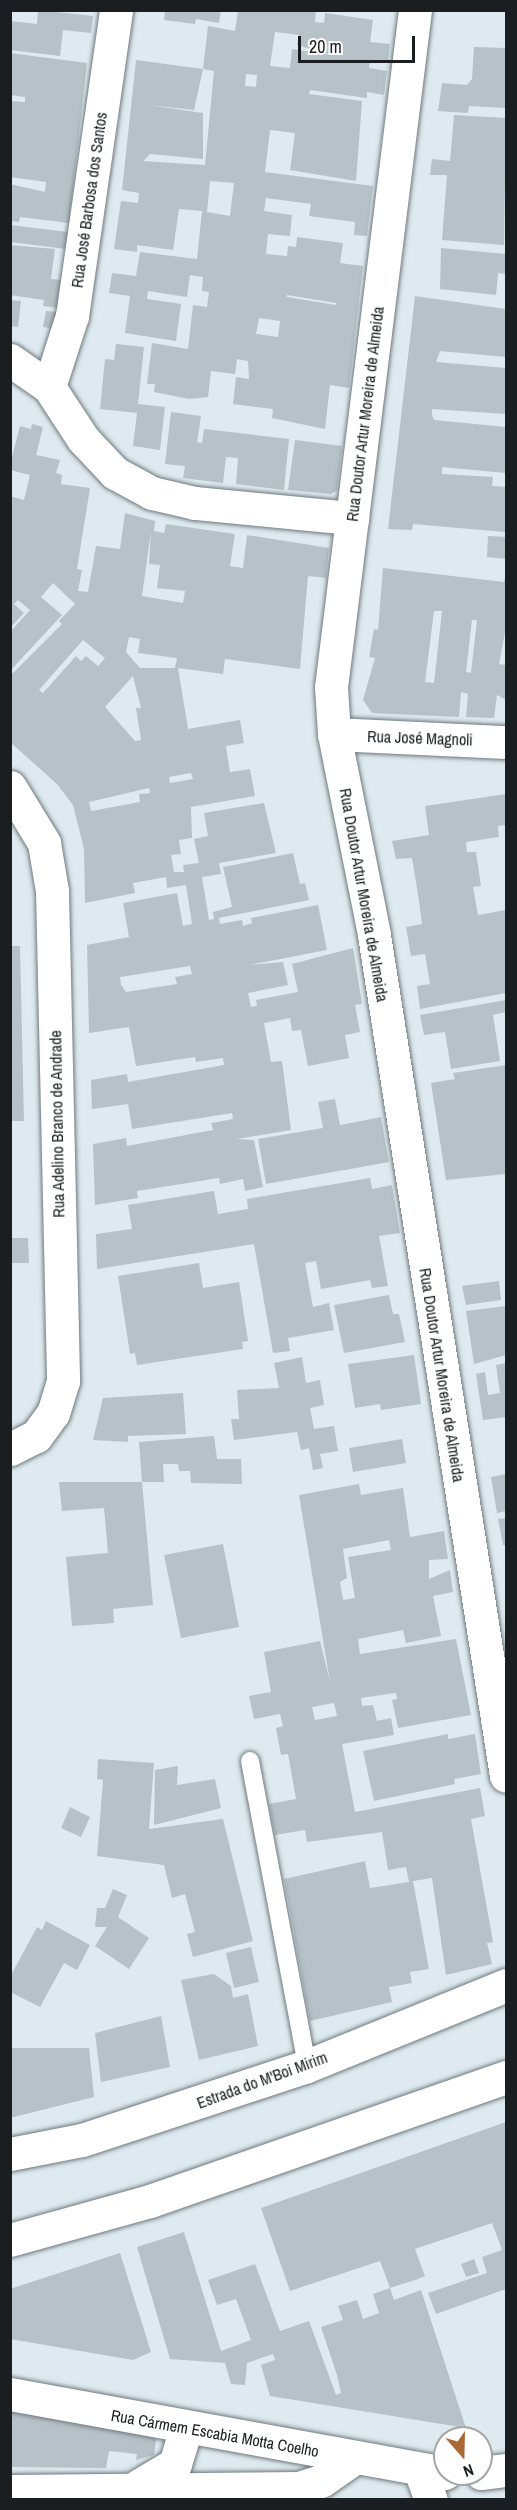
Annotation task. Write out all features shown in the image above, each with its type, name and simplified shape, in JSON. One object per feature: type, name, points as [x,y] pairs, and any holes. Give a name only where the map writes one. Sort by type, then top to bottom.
[{"type":"street","name":"Rua José Barbosa dos Santos","points":[[49,387],[72,316],[116,10]]},
{"type":"street","name":"Rua Doutor Artur Moreira de Almeida","points":[[415,10],[331,687],[334,734],[375,946],[507,1776]]},
{"type":"street","points":[[10,360],[49,387],[83,439],[115,473],[152,493],[195,503],[352,518]]},
{"type":"street","name":"Rua José Magnoli","points":[[334,734],[507,742]]},
{"type":"street","name":"Rua Adelino Branco de Andrade","points":[[10,787],[44,843],[52,891],[63,1381],[53,1413],[36,1436],[10,1449]]},
{"type":"street","name":"Estrada do M'Boi Mirim","points":[[10,2154],[82,2140],[307,2066],[507,1985]]},
{"type":"street","points":[[15,2238],[161,2197],[507,2077]]},
{"type":"street","name":"Rua Cármem Escabia Motta Coelho","points":[[10,2394],[354,2458],[432,2481]]},
{"type":"street","points":[[135,2487],[175,2464],[186,2428]]},
{"type":"street","points":[[10,2491],[135,2487],[299,2488],[321,2481],[354,2458]]},
{"type":"lane","points":[[250,1761],[307,2066]]},
{"type":"building","points":[[38,10],[93,16],[91,33],[63,30],[60,56],[10,50],[10,21],[37,24]]},
{"type":"building","points":[[165,10],[221,10],[219,23],[196,19],[195,24],[164,20]]},
{"type":"building","points":[[238,10],[316,10],[315,22],[324,23],[325,13],[373,20],[370,42],[390,44],[388,62],[370,60],[369,68],[387,71],[384,95],[367,92],[367,98],[310,90],[309,94],[362,101],[356,181],[290,170],[295,133],[270,130],[265,172],[373,186],[367,236],[354,235],[355,222],[309,216],[311,204],[266,198],[264,211],[292,215],[290,236],[268,234],[266,254],[287,256],[288,246],[296,247],[297,237],[343,243],[340,263],[363,266],[349,388],[330,385],[325,429],[272,418],[273,409],[233,404],[236,377],[249,379],[248,361],[237,359],[235,374],[211,371],[208,397],[189,399],[154,392],[155,384],[147,384],[152,343],[188,349],[193,305],[207,307],[209,292],[202,291],[203,277],[190,275],[187,297],[148,291],[147,299],[181,304],[176,341],[125,333],[130,296],[109,293],[112,273],[136,276],[140,252],[197,259],[202,211],[179,209],[173,250],[137,245],[137,252],[114,249],[121,201],[138,203],[139,193],[122,190],[136,60],[203,69],[208,26],[235,31]],"holes":[[[275,32],[299,35],[297,45],[332,55],[292,49],[290,68],[270,66]],[[203,69],[214,71],[205,165],[143,161],[150,154],[203,159],[203,113],[148,105],[194,110]],[[246,74],[257,75],[256,87],[245,86]],[[210,181],[234,183],[230,216],[207,212]],[[287,295],[336,303],[336,305],[287,297]],[[259,318],[280,321],[278,337],[256,334]]]},
{"type":"building","points":[[474,47],[506,48],[506,108],[469,106],[468,113],[438,111],[442,83],[467,85],[472,79]]},
{"type":"building","points":[[10,53],[87,63],[69,223],[20,217],[19,222],[10,221],[10,184],[45,192],[46,182],[10,177],[10,101],[25,102],[25,97],[10,95]]},
{"type":"building","points":[[454,115],[506,118],[504,245],[442,240],[447,175],[430,175],[432,159],[450,161]]},
{"type":"building","points":[[10,225],[68,232],[66,249],[10,242]]},
{"type":"building","points":[[10,245],[55,249],[51,279],[62,280],[58,308],[43,306],[44,300],[10,295]]},
{"type":"building","points":[[441,248],[506,254],[506,274],[498,273],[496,295],[440,289]]},
{"type":"building","points":[[415,296],[506,309],[506,357],[440,351],[436,362],[506,368],[506,414],[432,409],[434,420],[506,427],[506,473],[442,467],[442,474],[493,477],[492,486],[506,487],[505,532],[413,524],[412,530],[388,529]]},
{"type":"building","points":[[10,300],[21,301],[18,327],[10,326]]},
{"type":"building","points":[[46,311],[58,312],[56,329],[43,327]]},
{"type":"building","points":[[116,344],[144,347],[138,404],[165,407],[160,450],[133,446],[137,413],[100,409],[105,359],[114,360]]},
{"type":"building","points":[[171,412],[201,416],[197,442],[202,443],[204,429],[289,439],[284,490],[236,484],[238,458],[226,457],[223,483],[183,478],[185,466],[165,464]]},
{"type":"building","points":[[32,424],[43,427],[36,455],[60,460],[56,473],[62,475],[61,484],[90,488],[77,569],[82,570],[78,591],[88,592],[96,546],[120,549],[125,513],[155,521],[154,531],[164,533],[166,524],[235,534],[230,566],[243,568],[247,535],[329,548],[326,578],[308,576],[300,669],[225,659],[223,674],[178,668],[188,729],[240,720],[244,743],[226,746],[230,772],[250,769],[255,796],[191,807],[192,838],[179,840],[181,854],[171,855],[174,872],[184,872],[183,865],[199,863],[194,839],[208,836],[204,813],[264,803],[276,853],[219,863],[221,874],[202,877],[209,920],[214,919],[213,912],[232,907],[223,867],[293,853],[300,884],[305,883],[309,900],[219,918],[220,924],[242,920],[243,926],[252,923],[251,918],[318,905],[327,950],[249,965],[283,962],[288,985],[248,993],[251,1007],[257,1006],[256,1000],[298,992],[292,964],[353,948],[362,1004],[355,1005],[360,1032],[345,1035],[349,1058],[308,1066],[301,1030],[292,1031],[290,1018],[264,1023],[271,1062],[282,1061],[291,1130],[237,1139],[254,1140],[263,1187],[245,1191],[243,1179],[220,1184],[219,1178],[137,1191],[138,1198],[95,1205],[93,1144],[126,1138],[127,1146],[213,1130],[211,1123],[233,1119],[232,1113],[132,1129],[128,1104],[92,1109],[91,1080],[127,1074],[128,1082],[224,1065],[223,1058],[196,1062],[195,1057],[136,1066],[129,1027],[89,1033],[87,945],[129,937],[123,903],[177,893],[183,926],[192,924],[186,885],[167,888],[166,877],[133,883],[135,893],[85,903],[84,849],[73,805],[57,784],[10,742],[10,676],[62,624],[59,621],[75,604],[53,583],[41,597],[62,615],[10,671],[10,632],[30,610],[18,600],[14,604],[24,613],[10,628],[10,496],[24,500],[30,475],[10,470],[10,465],[20,426],[31,429]],"holes":[[[151,531],[149,564],[160,565],[157,588],[185,591],[183,603],[142,596]],[[129,637],[140,639],[138,653],[177,658],[175,668],[140,668],[126,652]],[[83,640],[105,658],[98,666],[86,656],[81,661],[76,656],[43,693],[39,690]],[[133,676],[141,708],[136,708],[141,740],[135,741],[105,707]],[[191,773],[193,779],[170,783],[169,777]],[[149,788],[150,793],[139,794],[140,802],[91,811],[89,802]],[[190,966],[192,974],[175,977],[177,984],[126,992],[121,985],[120,977]]]},
{"type":"building","points":[[295,440],[342,446],[337,490],[331,494],[288,490]]},
{"type":"building","points":[[488,536],[506,537],[506,559],[487,557]]},
{"type":"building","points":[[383,568],[504,582],[506,571],[506,627],[499,664],[506,665],[506,700],[497,695],[494,718],[466,717],[468,694],[461,692],[459,717],[372,713],[363,700],[375,658],[369,657],[374,629],[378,630]],"holes":[[[434,611],[442,611],[434,683],[425,682]],[[472,620],[477,620],[471,673],[466,672]]]},
{"type":"building","points":[[506,794],[506,825],[498,826],[499,837],[466,842],[467,852],[476,852],[481,886],[473,887],[478,915],[506,910],[506,993],[420,1009],[417,986],[430,984],[425,954],[411,956],[406,927],[422,924],[412,858],[396,859],[392,841],[429,835],[425,806]]},
{"type":"building","points":[[10,946],[20,946],[24,1121],[10,1121]]},
{"type":"building","points":[[506,1000],[506,1012],[493,1015],[500,1061],[451,1069],[445,1032],[424,1035],[420,1015]]},
{"type":"building","points":[[506,1065],[506,1174],[446,1180],[431,1083],[455,1079],[453,1073]]},
{"type":"building","points":[[335,1099],[340,1125],[381,1117],[389,1162],[266,1184],[258,1139],[323,1128],[318,1102]]},
{"type":"building","points":[[370,1178],[372,1189],[392,1185],[400,1233],[379,1236],[388,1286],[372,1288],[370,1280],[321,1289],[316,1261],[305,1263],[313,1307],[329,1303],[334,1330],[288,1338],[290,1351],[273,1353],[254,1244],[97,1269],[96,1234],[132,1229],[128,1205],[214,1191],[218,1214],[248,1209],[247,1199]]},
{"type":"building","points":[[10,1238],[28,1238],[29,1263],[12,1263],[13,1286]]},
{"type":"building","points":[[199,1263],[203,1288],[239,1282],[248,1341],[242,1342],[243,1349],[137,1365],[135,1353],[130,1354],[118,1276]]},
{"type":"building","points":[[499,1281],[501,1300],[466,1305],[462,1286]]},
{"type":"building","points":[[389,1295],[393,1314],[399,1314],[405,1342],[344,1353],[334,1305]]},
{"type":"building","points":[[506,1306],[506,1355],[474,1364],[466,1311]]},
{"type":"building","points":[[414,1355],[421,1404],[381,1410],[380,1404],[355,1408],[348,1364]]},
{"type":"building","points":[[302,1357],[306,1383],[320,1380],[324,1405],[310,1408],[314,1429],[334,1426],[338,1451],[320,1454],[323,1468],[313,1470],[309,1448],[301,1450],[297,1432],[234,1440],[231,1419],[239,1419],[237,1390],[279,1388],[274,1363]]},
{"type":"building","points":[[506,1363],[506,1417],[483,1420],[476,1374],[485,1372],[488,1395],[500,1393],[496,1365]]},
{"type":"building","points":[[183,1393],[186,1434],[128,1436],[128,1442],[93,1440],[103,1398]]},
{"type":"building","points":[[214,1436],[217,1459],[241,1459],[242,1484],[191,1483],[190,1471],[179,1471],[178,1464],[163,1464],[164,1482],[142,1482],[139,1442]]},
{"type":"building","points":[[402,1439],[406,1463],[353,1472],[349,1448]]},
{"type":"building","points":[[506,1474],[506,1511],[497,1513],[491,1477]]},
{"type":"building","points":[[59,1482],[142,1482],[153,1605],[113,1609],[114,1623],[72,1626],[66,1557],[108,1553],[104,1508],[62,1511]]},
{"type":"building","points":[[359,1484],[361,1495],[403,1488],[410,1537],[444,1531],[448,1559],[429,1560],[429,1579],[450,1570],[453,1592],[433,1596],[441,1636],[406,1643],[403,1630],[358,1639],[360,1654],[456,1639],[471,1715],[398,1728],[392,1700],[397,1699],[396,1693],[361,1698],[362,1706],[373,1705],[377,1721],[391,1718],[394,1735],[342,1744],[355,1812],[480,1788],[485,1816],[471,1819],[493,1942],[487,1943],[492,1964],[446,1975],[432,1878],[413,1881],[429,1969],[410,1972],[412,1983],[389,1987],[392,2002],[310,2021],[284,1879],[365,1861],[370,1888],[409,1882],[406,1867],[388,1870],[382,1832],[307,1842],[305,1830],[275,1835],[269,1804],[296,1799],[288,1754],[281,1755],[276,1728],[283,1726],[280,1714],[254,1719],[249,1696],[271,1692],[264,1652],[320,1641],[330,1682],[299,1495]],"holes":[[[389,1540],[391,1550],[348,1557],[355,1598],[343,1600],[340,1582],[347,1578],[343,1549]],[[334,1703],[337,1716],[315,1720],[312,1707]]]},
{"type":"building","points":[[506,1518],[506,1545],[503,1545],[498,1519]]},
{"type":"building","points":[[223,1544],[239,1627],[181,1638],[164,1555]]},
{"type":"building","points":[[448,1734],[448,1739],[475,1734],[481,1774],[454,1779],[455,1784],[374,1801],[363,1751]]},
{"type":"building","points":[[98,1759],[154,1763],[149,1829],[223,1819],[253,1941],[193,1957],[187,1934],[195,1932],[185,1894],[172,1898],[164,1865],[97,1856],[103,1780],[97,1779]]},
{"type":"building","points":[[178,1766],[177,1785],[215,1779],[221,1808],[154,1825],[155,1770]]},
{"type":"building","points":[[70,1807],[90,1817],[81,1837],[61,1828]]},
{"type":"building","points":[[113,1889],[127,1895],[118,1917],[149,1938],[129,1969],[95,1946],[107,1927],[95,1927],[97,1908],[105,1908]]},
{"type":"building","points":[[46,1921],[90,1945],[77,1970],[64,1963],[40,2007],[10,1992],[10,1977],[37,1927],[42,1930]]},
{"type":"building","points":[[251,1947],[259,1982],[234,1988],[226,1953]]},
{"type":"building","points":[[214,1974],[231,1986],[233,1998],[248,1994],[258,2046],[199,2060],[181,1980]]},
{"type":"building","points":[[161,2016],[170,2067],[101,2082],[95,2033]]},
{"type":"building","points":[[10,2048],[89,2048],[94,2097],[10,2118]]},
{"type":"building","points":[[506,2122],[506,2289],[436,2314],[428,2293],[487,2273],[482,2257],[502,2250],[492,2223],[415,2249],[425,2276],[418,2279],[390,2288],[380,2261],[290,2291],[261,2208]]},
{"type":"building","points":[[184,2232],[221,2351],[251,2340],[236,2299],[217,2305],[208,2280],[255,2264],[280,2331],[309,2321],[336,2395],[341,2393],[321,2327],[343,2320],[338,2306],[357,2300],[363,2319],[379,2313],[373,2294],[390,2288],[394,2300],[421,2290],[465,2426],[270,2396],[261,2365],[275,2360],[273,2354],[247,2363],[245,2385],[231,2384],[225,2363],[170,2359],[137,2247]]},
{"type":"building","points":[[120,2253],[151,2352],[133,2360],[10,2339],[10,2289]]},
{"type":"building","points":[[474,2259],[479,2273],[466,2277],[461,2264]]},
{"type":"building","points":[[10,2410],[157,2432],[154,2455],[136,2460],[137,2454],[109,2451],[106,2468],[10,2467]]}]
